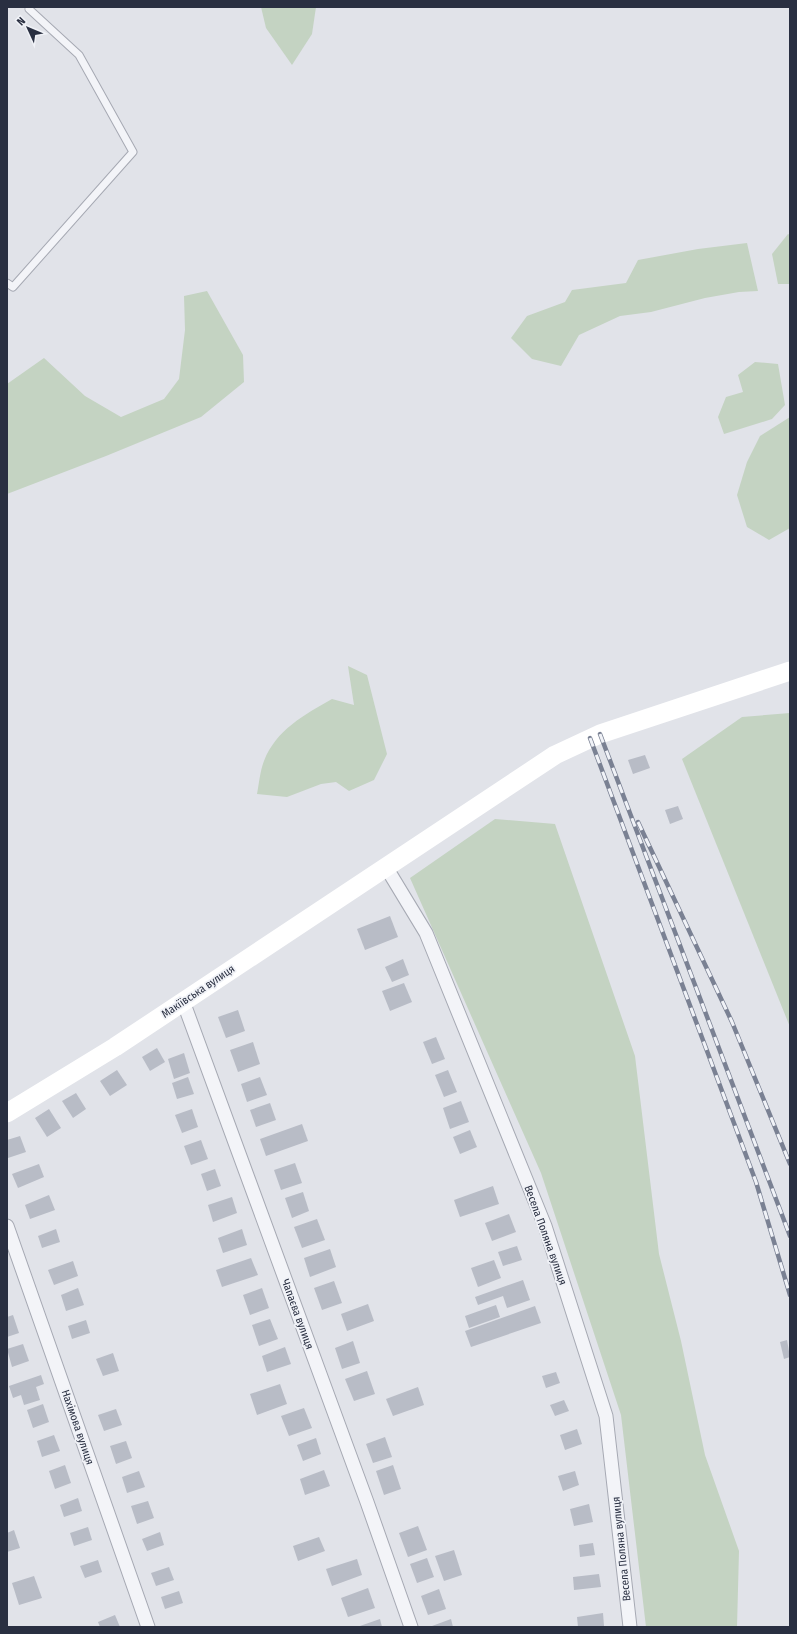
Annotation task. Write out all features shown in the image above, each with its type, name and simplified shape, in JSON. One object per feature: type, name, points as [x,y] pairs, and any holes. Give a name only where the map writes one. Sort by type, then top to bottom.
[{"type":"main road","name":"Макіївська вулиця","points":[[7,1113],[115,1047],[555,755],[600,734],[790,671]]},
{"type":"street","name":"Весела Поляна вулиця","points":[[386,867],[426,934],[542,1219],[606,1416],[630,1627]]},
{"type":"street","name":"Чапаєва вулиця","points":[[183,1001],[367,1502],[411,1627]]},
{"type":"street","name":"Нахімова вулиця","points":[[7,1226],[148,1627]]},
{"type":"lane","points":[[7,283],[13,287],[133,152],[79,55],[29,9]]},
{"type":"green space","points":[[261,7],[316,7],[312,34],[292,65],[266,28]]},
{"type":"green space","points":[[788,234],[790,235],[790,284],[778,284],[772,254]]},
{"type":"green space","points":[[747,243],[758,291],[739,292],[705,298],[651,312],[620,316],[579,335],[561,366],[532,359],[511,338],[527,316],[565,302],[572,290],[626,283],[638,260],[698,249]]},
{"type":"green space","points":[[207,291],[243,355],[244,382],[201,417],[106,456],[7,494],[7,384],[44,358],[85,396],[121,417],[164,399],[179,379],[185,330],[184,296]]},
{"type":"green space","points":[[755,362],[778,364],[785,405],[772,419],[724,434],[718,417],[726,397],[743,392],[738,375]]},
{"type":"green space","points":[[790,417],[790,528],[769,540],[747,527],[737,495],[747,462],[760,436]]},
{"type":"green space","points":[[348,666],[367,675],[387,754],[374,780],[349,791],[336,782],[321,784],[287,797],[257,794],[264,761],[269,750],[283,732],[301,717],[332,699],[354,705]]},
{"type":"green space","points":[[790,713],[790,1027],[682,759],[742,717]]},
{"type":"green space","points":[[495,819],[555,824],[635,1056],[659,1254],[681,1341],[705,1455],[739,1551],[737,1627],[646,1627],[621,1415],[541,1173],[410,878]]},
{"type":"building","points":[[645,755],[650,768],[633,774],[628,760]]},
{"type":"building","points":[[678,806],[683,819],[670,824],[665,810]]},
{"type":"building","points":[[390,916],[398,937],[365,950],[357,929]]},
{"type":"building","points":[[403,959],[409,975],[392,982],[385,967]]},
{"type":"building","points":[[404,983],[412,1002],[390,1011],[382,991]]},
{"type":"building","points":[[238,1010],[245,1031],[226,1038],[218,1017]]},
{"type":"building","points":[[436,1037],[445,1059],[432,1064],[423,1042]]},
{"type":"building","points":[[253,1042],[260,1064],[238,1072],[230,1050]]},
{"type":"building","points":[[157,1048],[165,1062],[150,1071],[142,1057]]},
{"type":"building","points":[[184,1053],[190,1073],[174,1079],[168,1059]]},
{"type":"building","points":[[117,1070],[127,1085],[110,1096],[100,1081]]},
{"type":"building","points":[[448,1070],[457,1092],[444,1097],[435,1075]]},
{"type":"building","points":[[188,1077],[194,1094],[177,1099],[172,1083]]},
{"type":"building","points":[[260,1077],[267,1095],[247,1102],[241,1084]]},
{"type":"building","points":[[76,1093],[86,1109],[73,1118],[62,1101]]},
{"type":"building","points":[[461,1101],[469,1122],[450,1129],[443,1108]]},
{"type":"building","points":[[270,1103],[276,1120],[256,1127],[250,1110]]},
{"type":"building","points":[[49,1109],[61,1128],[47,1137],[35,1118]]},
{"type":"building","points":[[192,1109],[198,1127],[182,1133],[175,1115]]},
{"type":"building","points":[[302,1124],[308,1141],[266,1156],[260,1139]]},
{"type":"building","points":[[470,1130],[477,1147],[460,1154],[453,1137]]},
{"type":"building","points":[[20,1136],[26,1152],[8,1158],[7,1140]]},
{"type":"building","points":[[201,1140],[208,1159],[191,1165],[184,1146]]},
{"type":"building","points":[[295,1163],[302,1183],[281,1190],[274,1170]]},
{"type":"building","points":[[39,1164],[44,1177],[18,1188],[12,1174]]},
{"type":"building","points":[[215,1169],[221,1186],[207,1191],[201,1174]]},
{"type":"building","points":[[493,1186],[499,1204],[460,1217],[454,1200]]},
{"type":"building","points":[[303,1192],[309,1211],[292,1218],[285,1198]]},
{"type":"building","points":[[49,1195],[55,1210],[30,1219],[25,1205]]},
{"type":"building","points":[[232,1197],[237,1213],[213,1222],[208,1205]]},
{"type":"building","points":[[509,1214],[516,1232],[492,1241],[485,1223]]},
{"type":"building","points":[[317,1219],[325,1240],[302,1248],[294,1227]]},
{"type":"building","points":[[56,1229],[60,1242],[42,1248],[38,1236]]},
{"type":"building","points":[[242,1229],[247,1245],[223,1253],[218,1238]]},
{"type":"building","points":[[517,1246],[522,1260],[503,1266],[498,1252]]},
{"type":"building","points":[[330,1249],[336,1267],[310,1277],[304,1258]]},
{"type":"building","points":[[251,1258],[258,1275],[222,1287],[216,1270]]},
{"type":"building","points":[[494,1260],[501,1278],[478,1287],[471,1268]]},
{"type":"building","points":[[73,1261],[78,1276],[54,1285],[48,1270]]},
{"type":"building","points":[[523,1280],[530,1300],[507,1308],[503,1296],[478,1305],[475,1297]]},
{"type":"building","points":[[334,1281],[342,1303],[322,1310],[314,1288]]},
{"type":"building","points":[[78,1288],[84,1305],[66,1311],[61,1295]]},
{"type":"building","points":[[262,1288],[269,1308],[250,1315],[243,1295]]},
{"type":"building","points":[[368,1304],[374,1321],[347,1331],[341,1314]]},
{"type":"building","points":[[496,1305],[500,1317],[469,1328],[465,1316]]},
{"type":"building","points":[[535,1306],[541,1323],[471,1347],[465,1331]]},
{"type":"building","points":[[13,1315],[19,1333],[7,1337],[7,1317]]},
{"type":"building","points":[[270,1319],[278,1339],[259,1346],[252,1325]]},
{"type":"building","points":[[86,1320],[90,1333],[72,1339],[68,1326]]},
{"type":"building","points":[[787,1340],[790,1357],[784,1359],[780,1342]]},
{"type":"building","points":[[353,1341],[360,1363],[342,1369],[335,1348]]},
{"type":"building","points":[[23,1344],[29,1361],[12,1367],[7,1349]]},
{"type":"building","points":[[285,1347],[291,1364],[267,1372],[262,1356]]},
{"type":"building","points":[[113,1353],[119,1371],[103,1376],[96,1359]]},
{"type":"building","points":[[367,1371],[375,1394],[354,1401],[345,1379]]},
{"type":"building","points":[[556,1372],[560,1383],[546,1388],[542,1376]]},
{"type":"building","points":[[41,1375],[44,1384],[36,1387],[40,1400],[24,1405],[21,1395],[13,1398],[9,1386]]},
{"type":"building","points":[[280,1384],[287,1404],[257,1415],[250,1394]]},
{"type":"building","points":[[418,1387],[424,1405],[393,1416],[386,1399]]},
{"type":"building","points":[[564,1400],[569,1411],[555,1416],[550,1405]]},
{"type":"building","points":[[43,1404],[49,1422],[33,1428],[27,1410]]},
{"type":"building","points":[[304,1408],[312,1428],[289,1436],[281,1416]]},
{"type":"building","points":[[116,1409],[122,1425],[104,1431],[98,1415]]},
{"type":"building","points":[[577,1429],[582,1444],[565,1450],[560,1435]]},
{"type":"building","points":[[54,1435],[60,1451],[42,1457],[37,1441]]},
{"type":"building","points":[[385,1437],[392,1457],[373,1463],[366,1444]]},
{"type":"building","points":[[316,1438],[321,1454],[303,1461],[297,1445]]},
{"type":"building","points":[[126,1441],[132,1458],[116,1464],[110,1446]]},
{"type":"building","points":[[65,1465],[71,1483],[55,1489],[49,1471]]},
{"type":"building","points":[[393,1465],[401,1489],[384,1495],[376,1471]]},
{"type":"building","points":[[324,1470],[330,1486],[305,1495],[300,1479]]},
{"type":"building","points":[[139,1471],[145,1487],[127,1493],[122,1477]]},
{"type":"building","points":[[575,1471],[579,1485],[563,1491],[558,1476]]},
{"type":"building","points":[[78,1498],[82,1511],[64,1517],[60,1505]]},
{"type":"building","points":[[148,1501],[154,1518],[137,1524],[131,1506]]},
{"type":"building","points":[[589,1504],[593,1522],[574,1526],[570,1509]]},
{"type":"building","points":[[418,1526],[427,1550],[408,1557],[399,1533]]},
{"type":"building","points":[[88,1527],[92,1540],[74,1546],[70,1533]]},
{"type":"building","points":[[14,1530],[20,1548],[7,1552],[7,1533]]},
{"type":"building","points":[[160,1532],[164,1545],[147,1551],[142,1539]]},
{"type":"building","points":[[319,1537],[325,1551],[298,1561],[293,1546]]},
{"type":"building","points":[[593,1543],[595,1555],[580,1557],[579,1545]]},
{"type":"building","points":[[454,1550],[462,1575],[444,1581],[435,1556]]},
{"type":"building","points":[[427,1558],[434,1577],[417,1583],[410,1564]]},
{"type":"building","points":[[357,1559],[362,1575],[332,1586],[326,1569]]},
{"type":"building","points":[[98,1560],[102,1572],[85,1578],[80,1566]]},
{"type":"building","points":[[169,1567],[174,1580],[156,1586],[151,1573]]},
{"type":"building","points":[[599,1574],[601,1587],[574,1590],[573,1577]]},
{"type":"building","points":[[34,1576],[42,1598],[19,1605],[12,1583]]},
{"type":"building","points":[[368,1588],[375,1608],[348,1617],[341,1598]]},
{"type":"building","points":[[439,1589],[446,1609],[428,1615],[421,1596]]},
{"type":"building","points":[[179,1591],[183,1603],[165,1609],[161,1597]]},
{"type":"building","points":[[603,1613],[604,1626],[578,1627],[577,1617]]},
{"type":"building","points":[[115,1615],[120,1627],[100,1627],[98,1622]]},
{"type":"building","points":[[380,1619],[382,1627],[357,1627]]},
{"type":"building","points":[[451,1619],[453,1627],[432,1627],[432,1626]]},
{"type":"railway","points":[[600,734],[790,1236]]},
{"type":"railway","points":[[590,738],[756,1182],[790,1295]]},
{"type":"railway","points":[[638,822],[732,1022],[790,1164]]}]
